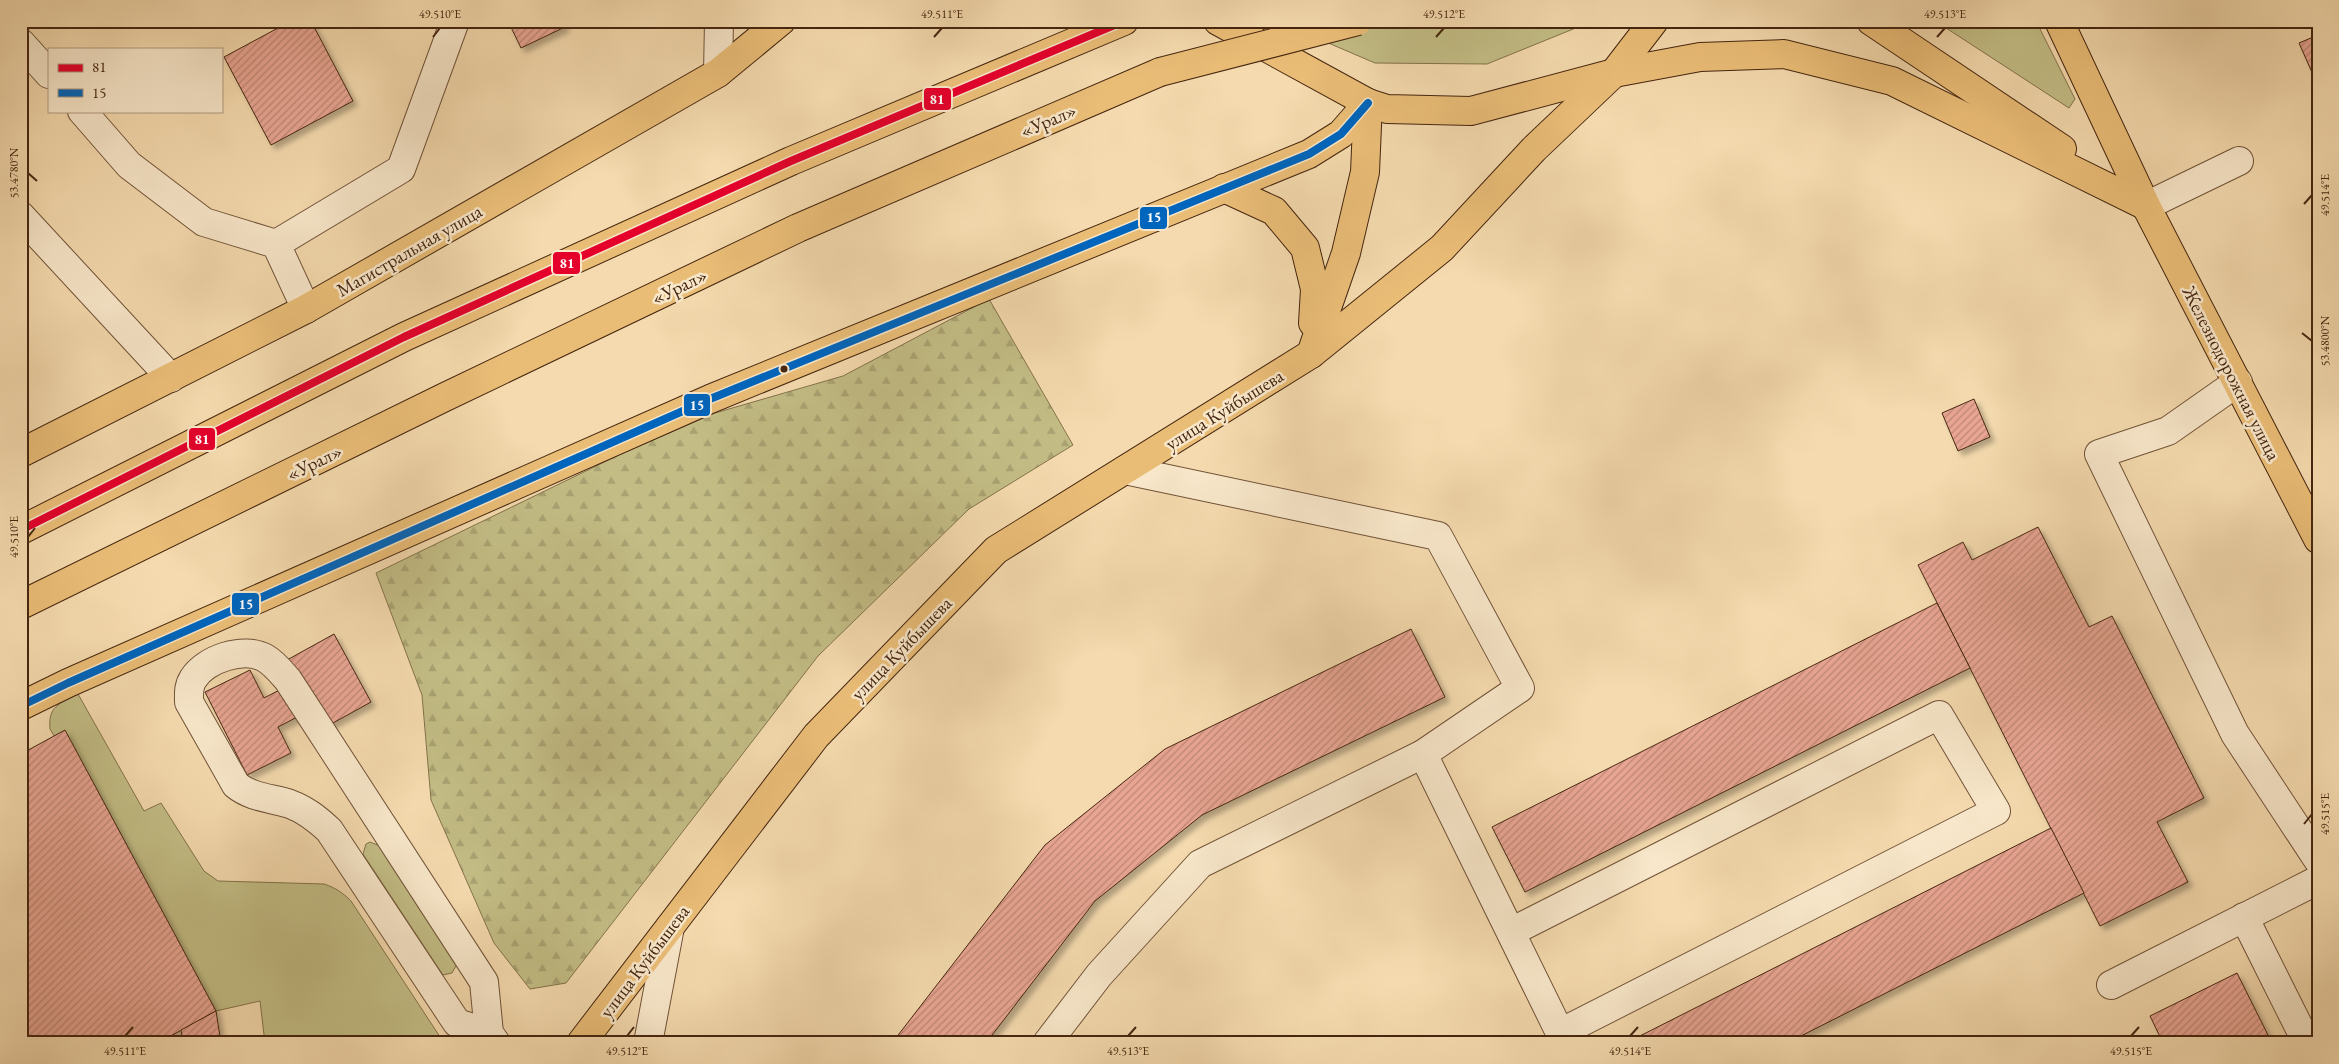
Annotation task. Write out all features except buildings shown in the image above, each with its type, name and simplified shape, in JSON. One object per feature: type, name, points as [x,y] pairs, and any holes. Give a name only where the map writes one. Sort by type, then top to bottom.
[{"type":"main road","name":"Магистральная улица","points":[[21,453],[306,309],[718,74],[781,21]]},
{"type":"main road","points":[[21,530],[404,337],[791,161],[1124,21]]},
{"type":"main road","points":[[1218,21],[1368,103],[1387,109],[1471,111],[1614,73],[1700,57],[1784,54],[1892,82],[2146,206]]},
{"type":"main road","name":"«Урал»","points":[[21,605],[445,397],[798,228],[1160,72],[1358,21]]},
{"type":"main road","name":"улица Куйбышева","points":[[581,1043],[816,736],[996,550],[1311,354],[1442,248],[1534,149],[1614,73],[1654,21]]},
{"type":"main road","points":[[1872,21],[2146,206]]},
{"type":"main road","name":"Железнодорожная улица","points":[[2059,21],[2146,206],[2318,539]]},
{"type":"main road","points":[[21,706],[68,683],[710,400],[1309,154],[1341,134],[1368,103]]},
{"type":"main road","points":[[1311,354],[1346,253],[1365,172],[1368,103]]},
{"type":"main road","points":[[1224,188],[1274,211],[1305,248],[1315,289],[1311,354]]},
{"type":"street","points":[[83,112],[129,165],[204,222],[276,244],[401,169],[455,21]]},
{"type":"street","points":[[718,21],[718,74]]},
{"type":"street","points":[[21,43],[48,73]]},
{"type":"street","points":[[2146,206],[2239,161]]},
{"type":"street","points":[[21,216],[171,378]]},
{"type":"street","points":[[276,244],[306,309]]},
{"type":"street","points":[[2238,382],[2168,431],[2099,454],[2235,734],[2318,860]]},
{"type":"street","points":[[1047,1043],[1099,975],[1200,864],[1423,754],[1520,688],[1438,536],[1125,470]]},
{"type":"street","points":[[236,652],[248,652],[265,657],[288,680],[484,982],[492,1038],[457,1023],[329,830],[314,816],[291,804],[244,792],[236,785],[189,702],[188,690],[192,679],[201,669],[236,652]]},
{"type":"street","points":[[1423,754],[1563,1038],[1996,811],[1939,715],[1511,932]]},
{"type":"street","points":[[2111,985],[2318,880]]},
{"type":"street","points":[[2244,917],[2307,1043]]},
{"type":"street","points":[[648,1043],[670,927]]},
{"type":"green space","points":[[1277,21],[1593,21],[1487,64],[1375,63]]},
{"type":"green space","points":[[1939,21],[2036,21],[2075,99],[2069,108],[1943,26]]},
{"type":"green space","points":[[989,299],[1073,445],[969,509],[818,656],[566,983],[530,989],[494,943],[431,800],[422,695],[376,573],[623,453],[715,413],[843,376]]},
{"type":"green space","points":[[78,694],[144,811],[161,803],[204,871],[218,881],[324,884],[342,893],[351,901],[444,1043],[265,1043],[260,1001],[216,1011],[50,729],[53,710],[60,703]]},
{"type":"green space","points":[[370,842],[380,846],[457,964],[452,973],[443,975],[363,854],[366,844]]},
{"type":"transit line","name":"81","points":[[21,530],[404,337],[791,161],[1124,21]]},
{"type":"transit line","name":"15","points":[[21,706],[68,683],[710,399],[1309,154],[1341,134],[1368,103]]}]
